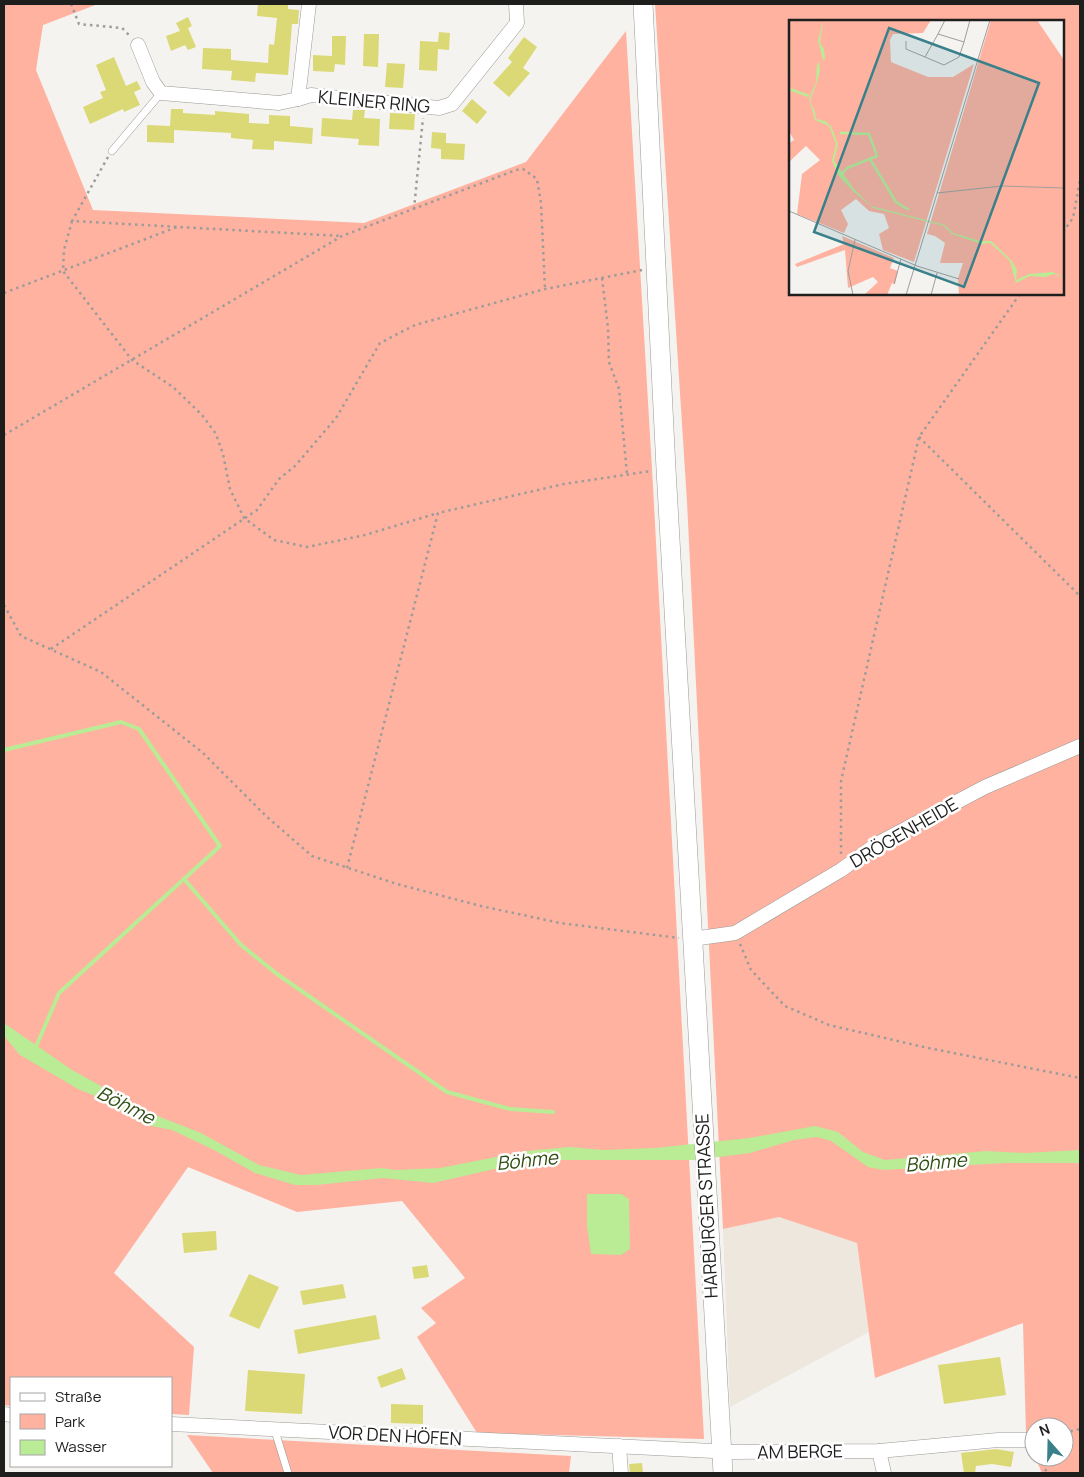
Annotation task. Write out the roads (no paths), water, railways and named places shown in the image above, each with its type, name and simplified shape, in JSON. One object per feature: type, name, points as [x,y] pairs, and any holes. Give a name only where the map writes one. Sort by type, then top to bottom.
[{"type":"main road","name":"HARBURGER STRASSE","points":[[643,4],[666,469],[722,1473]]},
{"type":"street","name":"KLEINER RING","points":[[309,4],[298,99],[311,95],[439,108],[452,104],[518,22],[516,4]]},
{"type":"street","points":[[138,45],[153,82],[161,93],[279,103],[298,99]]},
{"type":"street","name":"DRÖGENHEIDE","points":[[692,940],[735,933],[841,870],[876,844],[985,787],[1080,746]]},
{"type":"street","name":"VOR DEN HÖFEN","points":[[172,1424],[275,1431],[721,1452]]},
{"type":"street","name":"AM BERGE","points":[[721,1452],[879,1451],[998,1440],[1024,1440]]},
{"type":"street","points":[[619,1446],[621,1473]]},
{"type":"street","points":[[879,1451],[884,1473]]},
{"type":"lane","points":[[112,151],[161,93]]},
{"type":"lane","points":[[275,1431],[288,1473]]},
{"type":"water","name":"Böhme","points":[[4,1023],[72,1070],[150,1113],[201,1133],[259,1165],[301,1175],[381,1168],[396,1170],[440,1168],[527,1151],[569,1147],[603,1150],[655,1148],[749,1138],[815,1126],[838,1132],[863,1152],[885,1160],[986,1151],[1025,1153],[1080,1150],[1080,1163],[1005,1163],[883,1170],[868,1167],[831,1141],[817,1137],[794,1140],[750,1153],[695,1160],[550,1160],[517,1164],[433,1183],[383,1178],[317,1185],[295,1185],[255,1173],[214,1150],[172,1130],[151,1126],[100,1098],[78,1089],[20,1055],[4,1036]]},
{"type":"water","points":[[587,1194],[621,1194],[629,1199],[630,1249],[621,1255],[591,1254],[587,1226]]},
{"type":"waterway","points":[[4,750],[121,722],[139,729],[220,846],[59,993],[35,1049]]},
{"type":"waterway","points":[[184,879],[241,945],[277,974],[447,1092],[510,1109],[553,1112]]}]
